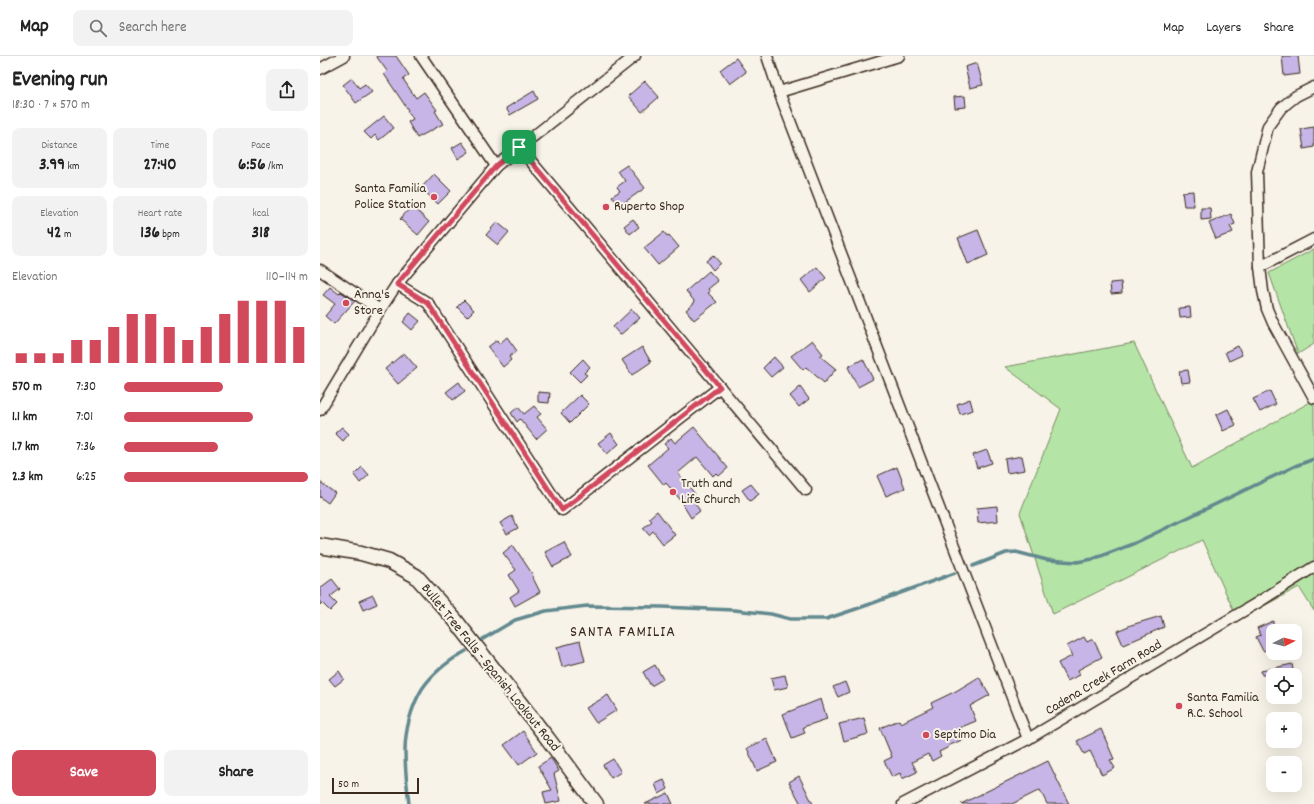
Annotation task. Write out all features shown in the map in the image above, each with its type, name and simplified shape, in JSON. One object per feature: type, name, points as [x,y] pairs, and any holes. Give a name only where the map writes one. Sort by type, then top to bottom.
[{"type":"main road","name":"Bullet Tree Falls - Spanish Lookout Road","points":[[320,546],[361,553],[389,561],[416,576],[456,621],[596,804]]},
{"type":"street","points":[[320,69],[344,56]]},
{"type":"street","points":[[422,56],[496,166]]},
{"type":"street","points":[[320,410],[397,284],[496,166],[634,56]]},
{"type":"street","points":[[767,56],[779,92],[1028,739]]},
{"type":"street","points":[[779,92],[899,56]]},
{"type":"street","points":[[1314,86],[1296,96],[1281,108],[1268,126],[1257,172],[1260,267],[1267,309],[1314,398]]},
{"type":"street","points":[[519,147],[806,490]]},
{"type":"street","points":[[1260,267],[1314,239]]},
{"type":"street","points":[[320,270],[380,310]]},
{"type":"street","points":[[397,284],[428,303],[562,510],[720,387]]},
{"type":"street","name":"Cadena Creek Farm Road","points":[[907,803],[1028,739],[1257,603],[1314,567]]},
{"type":"green space","points":[[1314,249],[1314,344],[1298,354],[1269,273]]},
{"type":"green space","points":[[1134,343],[1192,468],[1314,400],[1314,611],[1299,587],[1238,620],[1202,540],[1053,614],[1020,513],[1061,409],[1005,367]]},
{"type":"building","points":[[376,56],[396,56],[409,75],[403,79],[416,98],[424,92],[437,110],[435,111],[443,124],[417,138],[408,122],[413,119],[384,74],[387,71]]},
{"type":"building","points":[[1282,56],[1298,56],[1300,74],[1284,76]]},
{"type":"building","points":[[736,58],[746,72],[730,84],[720,70]]},
{"type":"building","points":[[977,63],[983,85],[970,88],[965,67]]},
{"type":"building","points":[[352,78],[359,88],[365,84],[372,92],[356,103],[343,85]]},
{"type":"building","points":[[645,81],[659,97],[642,112],[628,96]]},
{"type":"building","points":[[534,91],[538,99],[510,115],[506,108]]},
{"type":"building","points":[[965,96],[966,107],[955,108],[954,97]]},
{"type":"building","points":[[384,116],[394,128],[379,140],[375,135],[371,139],[364,132]]},
{"type":"building","points":[[1314,127],[1314,147],[1304,149],[1301,129]]},
{"type":"building","points":[[462,142],[469,152],[458,159],[452,148]]},
{"type":"building","points":[[627,165],[645,188],[619,206],[612,196],[620,191],[617,187],[625,181],[618,171]]},
{"type":"building","points":[[434,174],[451,191],[438,204],[421,188]]},
{"type":"building","points":[[1193,191],[1194,206],[1184,206],[1182,192]]},
{"type":"building","points":[[412,206],[429,222],[418,235],[400,219]]},
{"type":"building","points":[[1201,208],[1210,208],[1211,219],[1201,220]]},
{"type":"building","points":[[1231,214],[1235,224],[1230,226],[1233,232],[1216,239],[1209,223]]},
{"type":"building","points":[[633,219],[639,227],[630,234],[624,226]]},
{"type":"building","points":[[497,222],[509,232],[498,245],[486,235]]},
{"type":"building","points":[[978,230],[988,255],[968,264],[958,238]]},
{"type":"building","points":[[664,232],[667,236],[669,235],[679,247],[658,265],[644,248]]},
{"type":"building","points":[[713,255],[720,263],[713,270],[706,261]]},
{"type":"building","points":[[817,267],[826,278],[810,292],[801,280]]},
{"type":"building","points":[[709,271],[718,281],[708,289],[710,292],[708,293],[717,302],[694,320],[686,310],[695,302],[686,291]]},
{"type":"building","points":[[1121,282],[1122,293],[1111,294],[1110,283]]},
{"type":"building","points":[[330,287],[339,294],[341,292],[355,301],[334,324],[325,316],[335,304],[323,295]]},
{"type":"building","points":[[464,300],[474,310],[467,317],[457,307]]},
{"type":"building","points":[[1190,307],[1191,317],[1180,318],[1179,308]]},
{"type":"building","points":[[632,309],[640,318],[620,335],[613,327]]},
{"type":"building","points":[[410,313],[420,321],[412,330],[403,322]]},
{"type":"building","points":[[507,337],[517,351],[509,357],[511,360],[503,367],[488,347],[497,340],[499,344]]},
{"type":"building","points":[[812,340],[823,354],[820,356],[836,369],[824,383],[806,367],[803,370],[791,356]]},
{"type":"building","points":[[1238,346],[1242,355],[1229,361],[1225,352]]},
{"type":"building","points":[[642,347],[651,362],[632,375],[622,360]]},
{"type":"building","points":[[404,353],[417,368],[398,384],[385,369]]},
{"type":"building","points":[[774,357],[783,367],[771,377],[763,368]]},
{"type":"building","points":[[583,359],[590,367],[584,373],[587,375],[580,382],[570,372]]},
{"type":"building","points":[[863,359],[873,379],[858,387],[848,367]]},
{"type":"building","points":[[1188,370],[1190,382],[1181,383],[1179,371]]},
{"type":"building","points":[[459,382],[465,391],[453,400],[446,392]]},
{"type":"building","points":[[800,387],[809,399],[799,407],[790,396]]},
{"type":"building","points":[[1270,391],[1276,404],[1260,412],[1253,399]]},
{"type":"building","points":[[538,392],[550,393],[549,403],[538,402]]},
{"type":"building","points":[[580,395],[589,404],[570,423],[561,413]]},
{"type":"building","points":[[970,399],[973,410],[960,414],[957,404]]},
{"type":"building","points":[[534,406],[541,414],[537,417],[547,429],[536,439],[520,419],[517,422],[511,413],[518,407],[524,414]]},
{"type":"building","points":[[1228,409],[1236,425],[1223,431],[1216,415]]},
{"type":"building","points":[[342,427],[349,434],[343,441],[335,433]]},
{"type":"building","points":[[694,427],[728,468],[719,476],[716,473],[713,476],[697,457],[678,473],[695,494],[691,497],[700,511],[691,518],[683,505],[684,504],[666,483],[664,485],[648,465],[668,448],[664,444],[671,438],[675,443]]},
{"type":"building","points":[[611,433],[619,444],[607,454],[598,443]]},
{"type":"building","points":[[987,450],[992,463],[977,468],[973,455]]},
{"type":"building","points":[[1022,456],[1025,470],[1007,473],[1005,459]]},
{"type":"building","points":[[362,467],[369,475],[360,483],[354,475]]},
{"type":"building","points":[[897,467],[905,488],[886,496],[877,476]]},
{"type":"building","points":[[320,482],[335,493],[328,503],[320,497]]},
{"type":"building","points":[[751,484],[759,494],[750,501],[742,490]]},
{"type":"building","points":[[997,506],[998,521],[978,523],[977,508]]},
{"type":"building","points":[[657,511],[675,535],[663,544],[653,531],[649,535],[643,528],[652,521],[649,518]]},
{"type":"building","points":[[512,516],[518,528],[507,534],[500,523]]},
{"type":"building","points":[[564,542],[572,557],[553,567],[545,552]]},
{"type":"building","points":[[513,545],[533,575],[532,576],[540,592],[515,606],[510,597],[519,591],[509,575],[516,570],[503,553]]},
{"type":"building","points":[[332,579],[340,589],[330,597],[337,604],[330,611],[322,603],[320,605],[320,588]]},
{"type":"building","points":[[373,595],[377,604],[363,610],[359,601]]},
{"type":"building","points":[[1161,616],[1164,627],[1123,645],[1117,631]]},
{"type":"building","points":[[1273,621],[1273,624],[1266,624]]},
{"type":"building","points":[[1266,624],[1266,650],[1263,651],[1256,637],[1261,635],[1257,628]]},
{"type":"building","points":[[1084,637],[1087,642],[1093,639],[1102,657],[1078,670],[1080,675],[1067,681],[1058,663],[1072,656],[1067,646]]},
{"type":"building","points":[[580,641],[585,661],[562,667],[557,647]]},
{"type":"building","points":[[1292,664],[1293,668],[1274,668]]},
{"type":"building","points":[[655,665],[663,679],[651,686],[643,672]]},
{"type":"building","points":[[1266,670],[1266,675],[1262,675],[1261,671]]},
{"type":"building","points":[[339,671],[344,679],[335,686],[329,679]]},
{"type":"building","points":[[785,675],[788,687],[774,690],[771,678]]},
{"type":"building","points":[[979,677],[990,695],[970,706],[976,721],[959,728],[964,739],[939,752],[941,756],[932,761],[928,754],[912,762],[917,772],[902,779],[900,773],[892,777],[884,761],[892,757],[880,728],[899,720],[901,723],[933,707],[931,703],[956,691]]},
{"type":"building","points":[[845,682],[849,692],[838,697],[833,687]]},
{"type":"building","points":[[608,695],[617,710],[596,723],[586,708]]},
{"type":"building","points":[[821,699],[827,719],[803,727],[805,733],[792,738],[783,714]]},
{"type":"building","points":[[864,718],[868,734],[844,741],[839,724]]},
{"type":"building","points":[[1101,729],[1114,759],[1110,760],[1115,768],[1102,775],[1090,751],[1084,754],[1077,741]]},
{"type":"building","points":[[523,731],[537,752],[519,765],[504,745]]},
{"type":"building","points":[[767,739],[777,762],[757,771],[747,748]]},
{"type":"building","points":[[551,758],[559,771],[554,774],[561,801],[546,804],[543,792],[552,790],[538,766]]},
{"type":"building","points":[[613,759],[621,772],[611,778],[603,765]]},
{"type":"building","points":[[1048,761],[1069,804],[1047,804],[1040,790],[1012,804],[961,804]]},
{"type":"building","points":[[799,776],[813,804],[801,804],[789,782]]},
{"type":"building","points":[[664,780],[668,789],[659,794],[655,784]]},
{"type":"building","points":[[668,793],[673,804],[645,804]]},
{"type":"waterway","points":[[973,566],[1006,553],[1016,552],[1047,560],[1077,562],[1093,559],[1135,543],[1295,466],[1314,459]]},
{"type":"waterway","points":[[483,639],[515,620],[546,611],[587,606],[734,610],[771,614],[790,619],[826,619],[955,573]]},
{"type":"waterway","points":[[409,804],[405,751],[407,727],[412,711],[422,689],[431,678],[448,663],[466,651]]},
{"type":"place","name":"Santa Familia Police Station","points":[[434,197]]},
{"type":"place","name":"Ruperto Shop","points":[[606,207]]},
{"type":"place","name":"Anna's Store","points":[[346,303]]},
{"type":"place","name":"Truth and Life Church","points":[[673,492]]},
{"type":"place","name":"Santa Familia R.C. School","points":[[1179,706]]},
{"type":"place","name":"Septimo Dia","points":[[926,735]]},
{"type":"district","name":"SANTA FAMILIA","points":[[623,632]]},
{"type":"route","points":[[519,147],[720,387],[562,510],[428,303],[397,284],[496,166],[519,147]]}]
